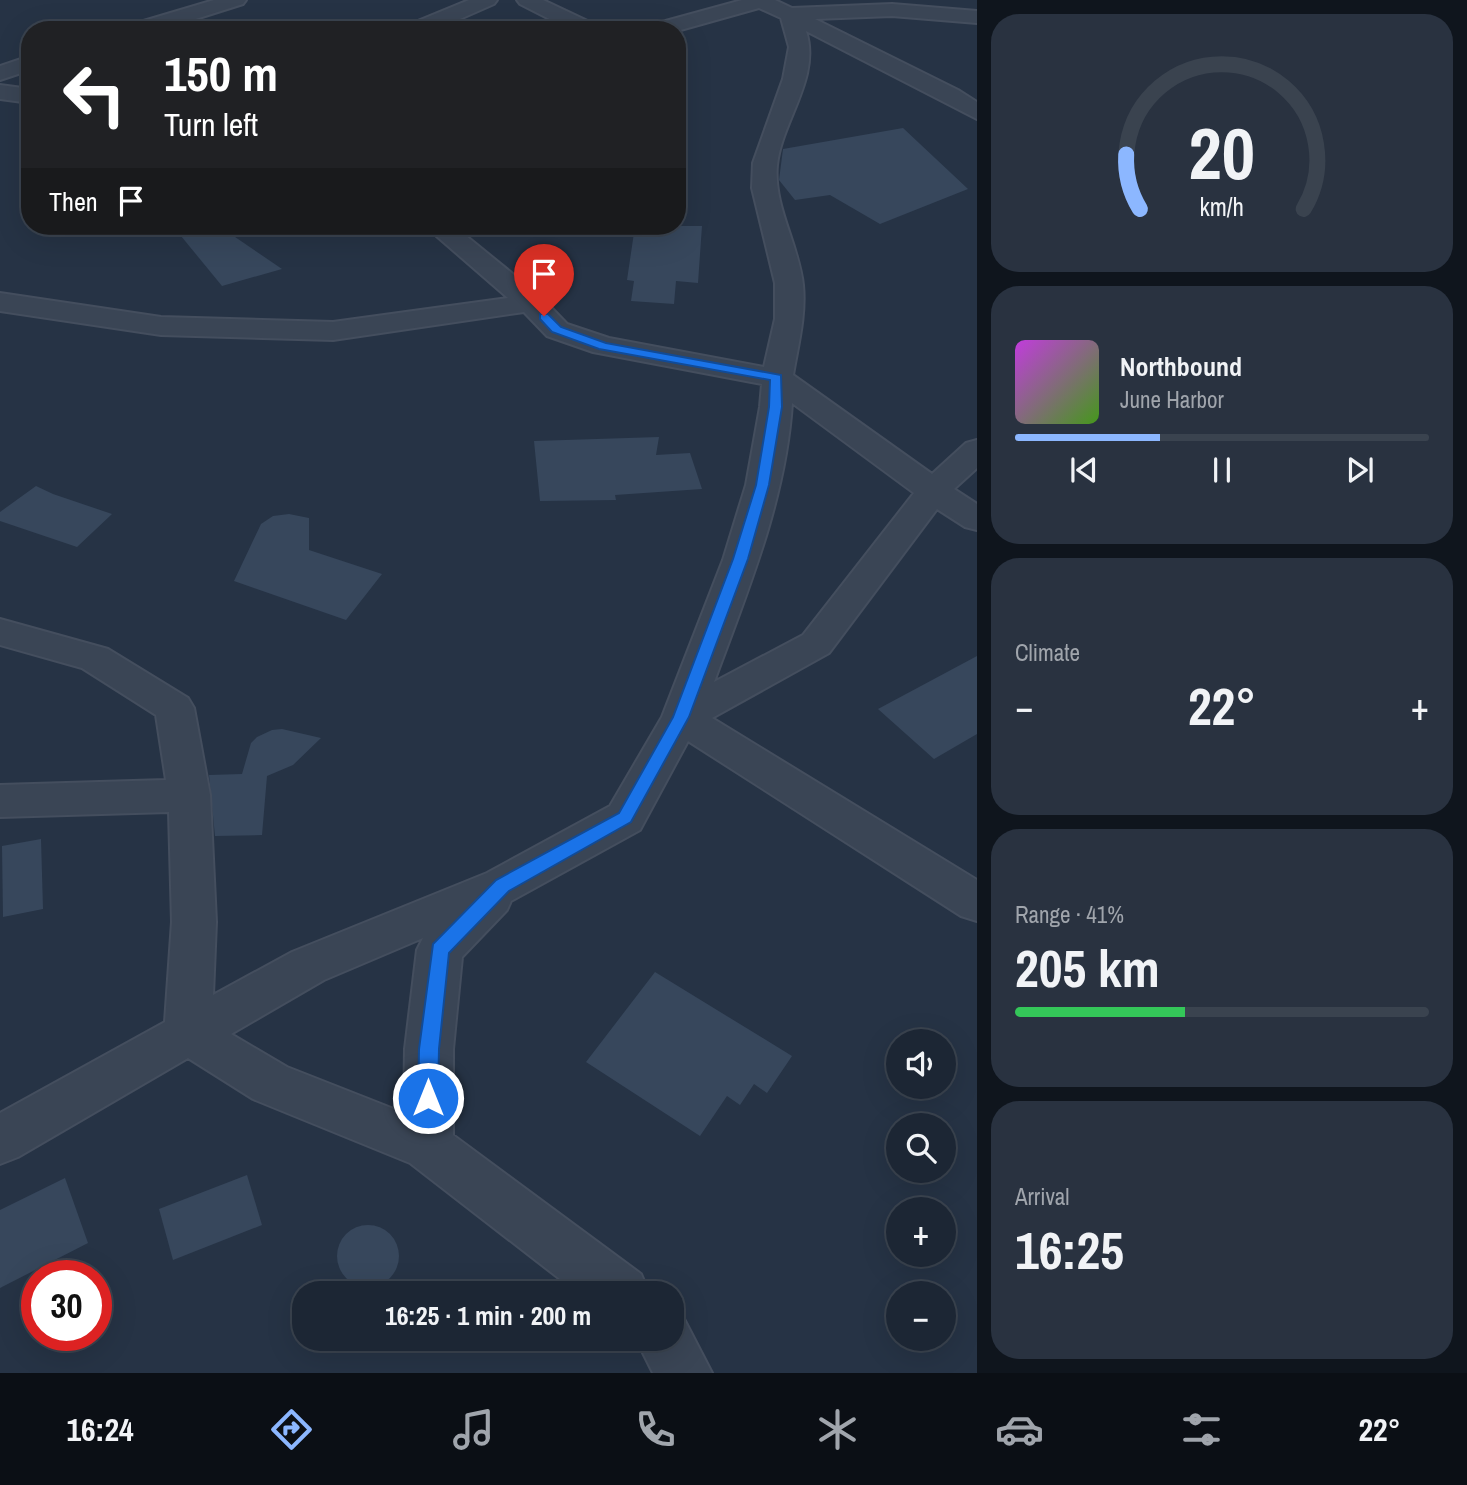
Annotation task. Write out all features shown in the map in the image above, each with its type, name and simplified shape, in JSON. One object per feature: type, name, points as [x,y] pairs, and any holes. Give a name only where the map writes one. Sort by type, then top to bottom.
[{"type":"street","points":[[167,21],[236,0]]},
{"type":"street","points":[[437,21],[487,0]]},
{"type":"street","points":[[527,0],[570,21]]},
{"type":"street","points":[[686,24],[770,5],[977,17]]},
{"type":"street","points":[[770,5],[950,95],[977,112]]},
{"type":"street","points":[[0,1140],[308,966],[502,886],[625,818],[681,717],[741,559],[762,485],[776,407],[777,378],[789,318],[789,283],[765,188],[765,163],[794,79],[800,47],[770,5]]},
{"type":"street","points":[[0,74],[21,66]]},
{"type":"street","points":[[0,92],[21,95]]},
{"type":"street","points":[[449,235],[531,303],[557,330],[603,346],[777,378],[933,491],[977,519]]},
{"type":"street","points":[[0,302],[161,326],[333,331],[531,303]]},
{"type":"street","points":[[681,717],[816,644],[933,491],[977,450]]},
{"type":"street","points":[[0,632],[95,658],[174,708],[189,795],[194,922],[188,1033]]},
{"type":"street","points":[[681,717],[977,903]]},
{"type":"street","points":[[0,801],[189,795]]},
{"type":"street","points":[[428,1146],[429,1049],[440,950],[502,886]]},
{"type":"street","points":[[188,1033],[270,1083],[428,1146],[606,1281]]},
{"type":"street","points":[[671,1351],[684,1373]]},
{"type":"building","points":[[903,128],[968,189],[880,224],[830,195],[795,200],[779,180],[783,149]]},
{"type":"building","points":[[686,226],[702,226],[698,283],[676,281],[674,304],[631,301],[634,281],[627,280],[634,235],[686,235]]},
{"type":"building","points":[[232,235],[282,269],[222,286],[181,236]]},
{"type":"building","points":[[659,437],[656,455],[690,453],[702,489],[615,495],[616,500],[540,501],[534,441]]},
{"type":"building","points":[[36,486],[112,514],[77,547],[0,521],[0,512]]},
{"type":"building","points":[[289,514],[309,518],[309,550],[382,574],[346,620],[234,581],[261,524],[273,516]]},
{"type":"building","points":[[977,656],[977,734],[934,759],[878,709]]},
{"type":"building","points":[[282,729],[321,738],[293,765],[267,776],[262,835],[215,836],[209,775],[242,774],[251,743],[272,730]]},
{"type":"building","points":[[41,839],[43,909],[3,917],[2,846]]},
{"type":"building","points":[[655,972],[792,1056],[767,1093],[754,1084],[740,1105],[727,1096],[700,1136],[586,1062]]},
{"type":"building","points":[[247,1175],[262,1225],[173,1260],[159,1209]]},
{"type":"building","points":[[65,1178],[88,1243],[55,1260],[21,1260],[21,1277],[0,1288],[0,1210]]},
{"type":"building","points":[[362,1225],[374,1225],[385,1230],[394,1239],[399,1250],[397,1268],[386,1281],[350,1281],[337,1262],[337,1250],[342,1239],[351,1230]]},
{"type":"route","points":[[428,1098],[433,996],[440,950],[502,886],[625,818],[681,717],[741,559],[762,485],[776,407],[777,378],[603,346],[557,330],[544,316]]}]
